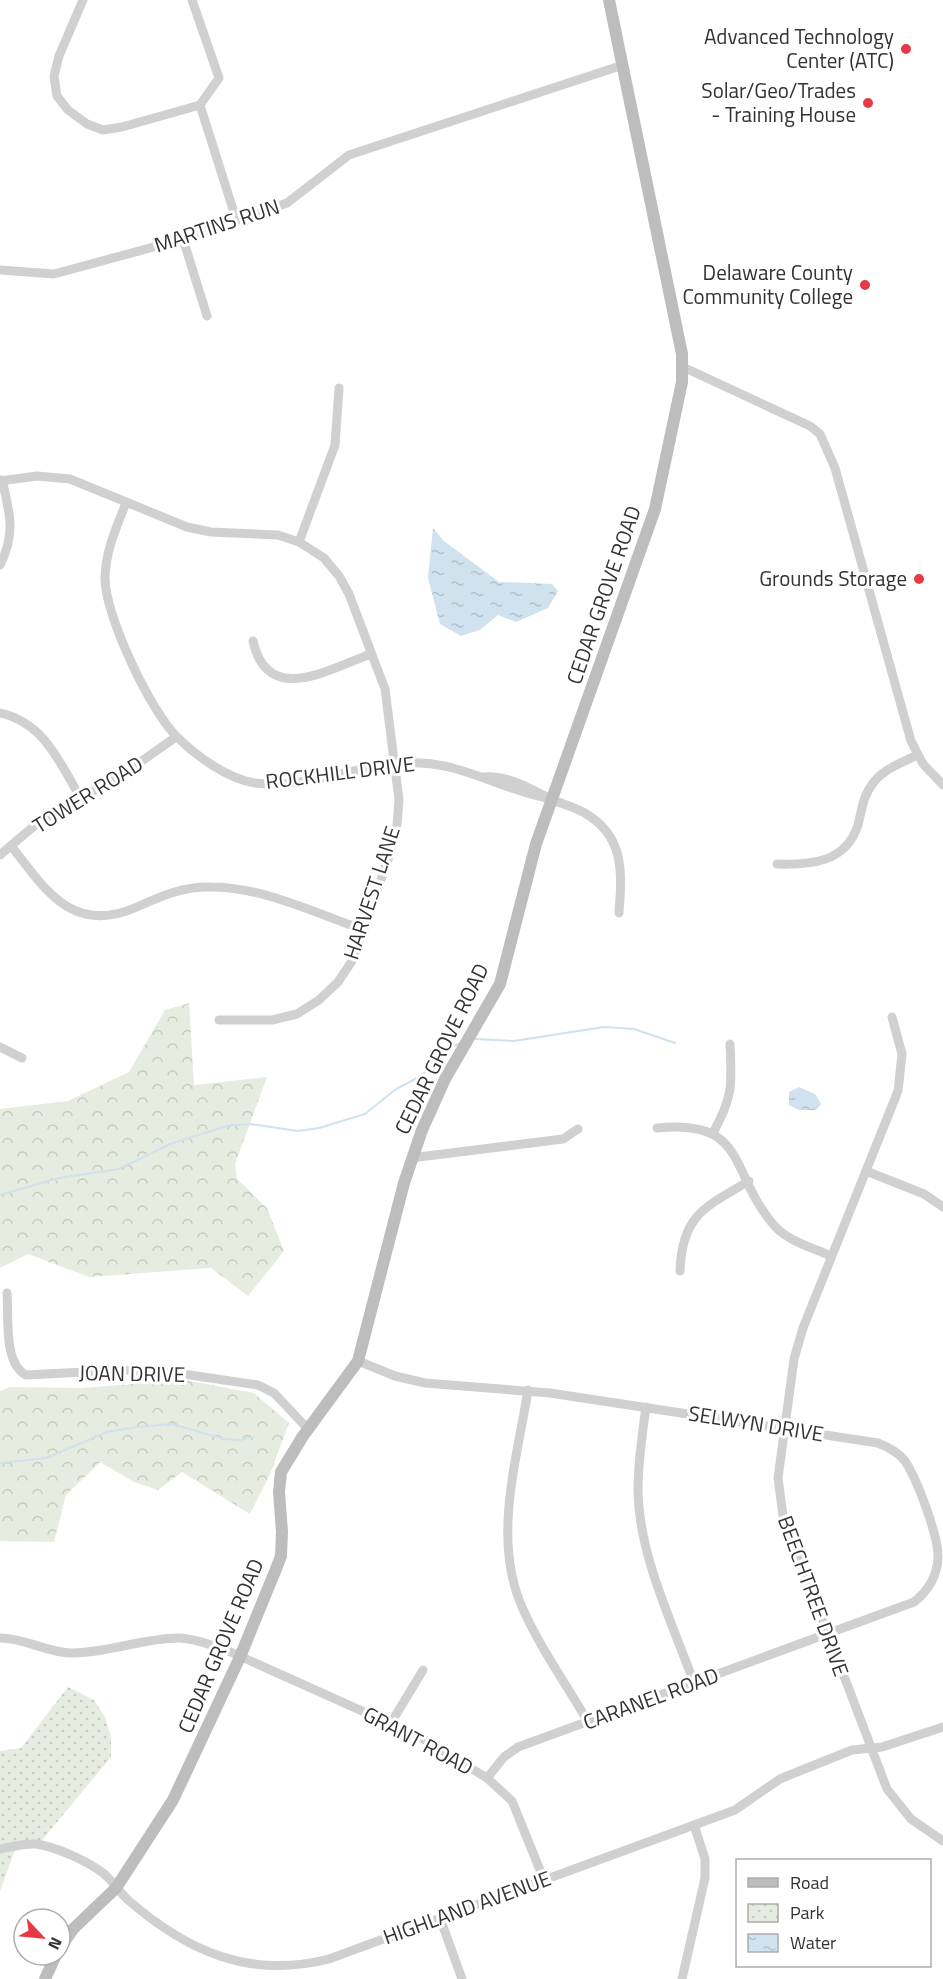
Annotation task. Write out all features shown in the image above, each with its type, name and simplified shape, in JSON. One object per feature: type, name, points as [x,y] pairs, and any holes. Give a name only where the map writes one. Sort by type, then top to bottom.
[{"type":"street","points":[[83,0],[59,56],[54,76],[57,96],[68,110],[87,124],[103,129],[200,105],[219,78],[192,0]]},
{"type":"street","name":"CEDAR GROVE ROAD","points":[[72,1930],[116,1888],[173,1800],[240,1657],[281,1556],[281,1472],[308,1429],[358,1361],[411,1158],[445,1079],[500,984],[525,880],[655,509],[683,367],[680,337],[609,0]]},
{"type":"street","name":"MARTINS RUN","points":[[0,270],[54,274],[183,239],[287,203],[349,155],[623,65]]},
{"type":"street","points":[[200,105],[236,219]]},
{"type":"street","points":[[183,239],[207,316]]},
{"type":"street","points":[[683,367],[799,420],[820,435],[835,468],[911,741],[917,755],[943,785]]},
{"type":"street","points":[[299,542],[335,445],[339,388]]},
{"type":"street","name":"HARVEST LANE","points":[[1,481],[37,476],[70,479],[99,489],[126,503],[195,528],[278,536],[299,542],[324,558],[339,576],[349,594],[385,689],[396,764],[399,800],[397,825],[364,930],[352,961],[338,982],[319,1000],[297,1014],[272,1020],[219,1020]]},
{"type":"street","points":[[0,565],[9,546],[11,522],[1,481]]},
{"type":"street","name":"ROCKHILL DRIVE","points":[[126,503],[108,547],[105,579],[109,602],[142,685],[176,737],[227,773],[251,782],[275,784],[307,781],[396,764],[422,763],[447,766],[480,777],[498,776],[532,788],[583,812],[610,836],[621,867],[619,913]]},
{"type":"street","points":[[253,641],[257,658],[265,669],[279,678],[295,680],[371,654]]},
{"type":"street","points":[[0,713],[19,718],[37,729],[52,748],[80,797]]},
{"type":"street","name":"TOWER ROAD","points":[[0,855],[40,821],[146,760],[176,737]]},
{"type":"street","points":[[777,864],[810,865],[823,861],[842,850],[853,836],[865,796],[874,781],[890,768],[917,755]]},
{"type":"street","points":[[12,847],[48,893],[66,908],[83,914],[104,916],[167,894],[211,886],[264,895],[364,930]]},
{"type":"street","name":"BEECHTREE DRIVE","points":[[892,1017],[902,1054],[902,1072],[898,1090],[798,1343],[778,1478],[783,1516],[826,1636],[887,1789],[901,1809],[943,1841]]},
{"type":"street","points":[[713,1133],[730,1095],[730,1044]]},
{"type":"street","points":[[0,1047],[22,1058]]},
{"type":"street","points":[[657,1128],[688,1126],[713,1133],[731,1150],[764,1212],[781,1232],[831,1256]]},
{"type":"street","points":[[411,1158],[563,1139],[578,1129]]},
{"type":"street","points":[[866,1171],[924,1194],[943,1207]]},
{"type":"street","points":[[680,1271],[681,1247],[696,1216],[708,1205],[749,1181]]},
{"type":"street","name":"JOAN DRIVE","points":[[7,1293],[12,1359],[19,1372],[26,1375],[124,1370],[195,1375],[258,1385],[274,1393],[308,1429]]},
{"type":"street","name":"SELWYN DRIVE","points":[[358,1361],[395,1376],[424,1383],[528,1390],[646,1407],[878,1443],[897,1453],[912,1473],[937,1543],[937,1569],[921,1596],[889,1612],[826,1636]]},
{"type":"street","points":[[528,1390],[508,1533],[512,1574],[522,1608],[588,1722]]},
{"type":"street","points":[[646,1407],[639,1460],[640,1519],[654,1574],[694,1683]]},
{"type":"street","name":"CARANEL ROAD","points":[[487,1778],[504,1757],[518,1747],[826,1636]]},
{"type":"street","name":"GRANT ROAD","points":[[0,1638],[36,1644],[53,1653],[74,1653],[180,1638],[200,1641],[391,1723],[420,1737],[487,1778],[512,1800],[544,1880]]},
{"type":"street","points":[[391,1723],[423,1670]]},
{"type":"street","name":"HIGHLAND AVENUE","points":[[0,1849],[39,1845],[89,1865],[104,1874],[128,1900],[185,1941],[222,1958],[262,1967],[305,1965],[329,1959],[694,1825],[747,1804],[780,1779],[852,1750],[882,1747],[943,1727]]},
{"type":"street","points":[[682,1979],[705,1878],[705,1859],[694,1825]]},
{"type":"street","points":[[440,1918],[462,1979]]},
{"type":"green space","points":[[189,1003],[194,1085],[267,1077],[235,1164],[237,1179],[267,1208],[284,1251],[248,1296],[211,1268],[89,1277],[28,1254],[0,1268],[0,1109],[68,1101],[129,1072],[165,1010]]},
{"type":"green space","points":[[184,1380],[254,1393],[289,1423],[270,1474],[250,1514],[182,1472],[158,1490],[134,1482],[100,1462],[66,1495],[54,1542],[0,1541],[0,1391],[10,1387],[82,1388]]},
{"type":"green space","points":[[68,1687],[94,1700],[105,1717],[111,1737],[111,1757],[38,1845],[15,1850],[0,1891],[0,1751],[21,1748]]},
{"type":"water","points":[[433,528],[444,541],[499,582],[552,584],[558,591],[548,608],[516,622],[498,615],[480,630],[461,636],[440,624],[428,578]]},
{"type":"water","points":[[799,1087],[815,1094],[821,1104],[816,1110],[799,1110],[789,1105],[789,1092]]},
{"type":"waterway","points":[[475,1039],[514,1041],[604,1027],[634,1029],[675,1043]]},
{"type":"waterway","points":[[0,1195],[59,1178],[119,1169],[170,1144],[227,1126],[250,1124],[298,1131],[319,1128],[365,1114],[396,1089],[421,1076],[452,1047],[461,1043]]},
{"type":"waterway","points":[[0,1463],[46,1458],[107,1432],[137,1427],[172,1424],[224,1439],[240,1440],[254,1437]]},
{"type":"place","name":"Advanced Technology Center (ATC)","points":[[906,49]]},
{"type":"place","name":"Solar/Geo/Trades - Training House","points":[[868,103]]},
{"type":"place","name":"Delaware County Community College","points":[[865,285]]},
{"type":"place","name":"Grounds Storage","points":[[919,579]]}]
